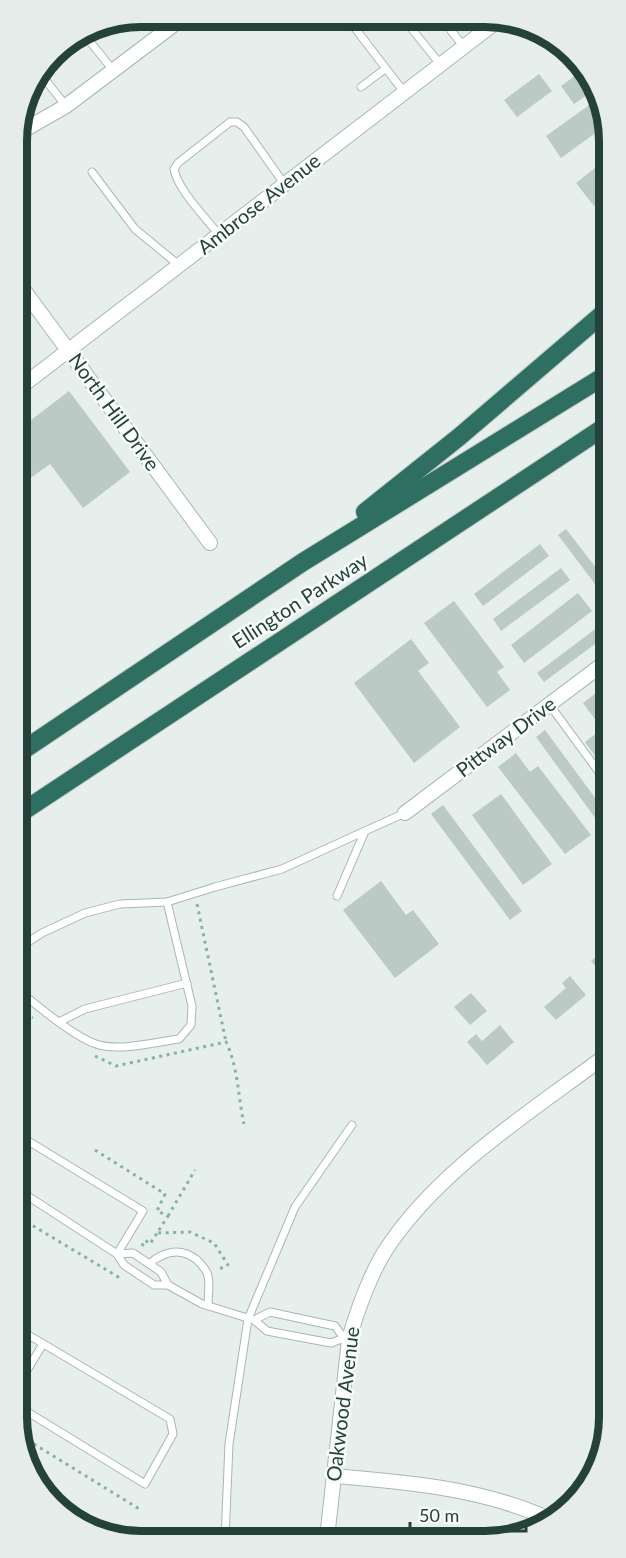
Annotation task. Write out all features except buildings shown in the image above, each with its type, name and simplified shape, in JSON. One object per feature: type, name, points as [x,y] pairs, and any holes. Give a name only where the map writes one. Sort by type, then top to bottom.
[{"type":"highway","points":[[303,562],[459,437],[599,317]]},
{"type":"highway","name":"Ellington Parkway","points":[[27,748],[303,562],[599,379]]},
{"type":"highway","name":"Ellington Parkway","points":[[27,809],[599,431]]},
{"type":"street","points":[[28,128],[66,106],[165,27]]},
{"type":"street","name":"Ambrose Avenue","points":[[27,382],[490,27]]},
{"type":"street","name":"North Hill Drive","points":[[27,294],[210,543]]},
{"type":"street","name":"Pittway Drive","points":[[405,813],[599,667]]},
{"type":"street","name":"Oakwood Avenue","points":[[328,1531],[346,1339],[385,1252],[419,1206],[469,1159],[599,1061]]},
{"type":"street","points":[[334,1476],[394,1481],[477,1494],[525,1508],[542,1516]]},
{"type":"lane","points":[[355,27],[404,92]]},
{"type":"lane","points":[[410,27],[440,64]]},
{"type":"lane","points":[[449,27],[464,47]]},
{"type":"lane","points":[[451,30],[455,27]]},
{"type":"lane","points":[[89,40],[113,70]]},
{"type":"lane","points":[[362,87],[385,69]]},
{"type":"lane","points":[[45,79],[66,106]]},
{"type":"lane","points":[[219,235],[185,191],[174,169],[178,163],[230,122],[237,122],[244,127],[285,184]]},
{"type":"lane","points":[[92,172],[135,229],[180,266]]},
{"type":"lane","points":[[549,704],[599,772]]},
{"type":"lane","points":[[27,943],[42,933],[85,913],[120,904],[167,902],[282,869],[405,813]]},
{"type":"lane","points":[[337,896],[365,831]]},
{"type":"lane","points":[[27,997],[59,1022],[96,1044],[121,1047],[179,1039],[191,1025],[192,1006],[167,902]]},
{"type":"lane","points":[[59,1022],[85,1009],[187,983]]},
{"type":"lane","points":[[225,1531],[229,1444],[251,1319],[295,1207],[352,1125]]},
{"type":"lane","points":[[27,1140],[143,1211],[117,1254]]},
{"type":"lane","points":[[27,1196],[117,1254],[124,1265],[154,1286],[168,1285],[208,1305],[251,1319],[267,1331],[331,1343],[346,1339],[335,1326],[270,1312],[251,1319]]},
{"type":"lane","points":[[149,1264],[158,1256],[167,1253],[180,1251],[190,1255],[200,1263],[208,1276],[208,1305]]},
{"type":"lane","points":[[117,1254],[133,1253],[161,1272],[168,1285]]},
{"type":"lane","points":[[27,1334],[170,1419],[174,1434],[145,1484],[27,1412]]},
{"type":"lane","points":[[27,1372],[43,1344]]},
{"type":"path","points":[[197,904],[226,1042],[234,1058],[237,1090],[244,1124]]},
{"type":"path","points":[[27,1015],[38,1022]]},
{"type":"path","points":[[86,1050],[116,1066],[226,1042]]},
{"type":"path","points":[[95,1150],[165,1194],[157,1211],[168,1216]]},
{"type":"path","points":[[139,1250],[145,1240],[150,1245],[195,1170]]},
{"type":"path","points":[[27,1222],[120,1278]]},
{"type":"path","points":[[157,1233],[190,1232],[214,1243],[228,1265],[216,1270],[218,1280]]},
{"type":"path","points":[[30,1442],[141,1510]]}]
